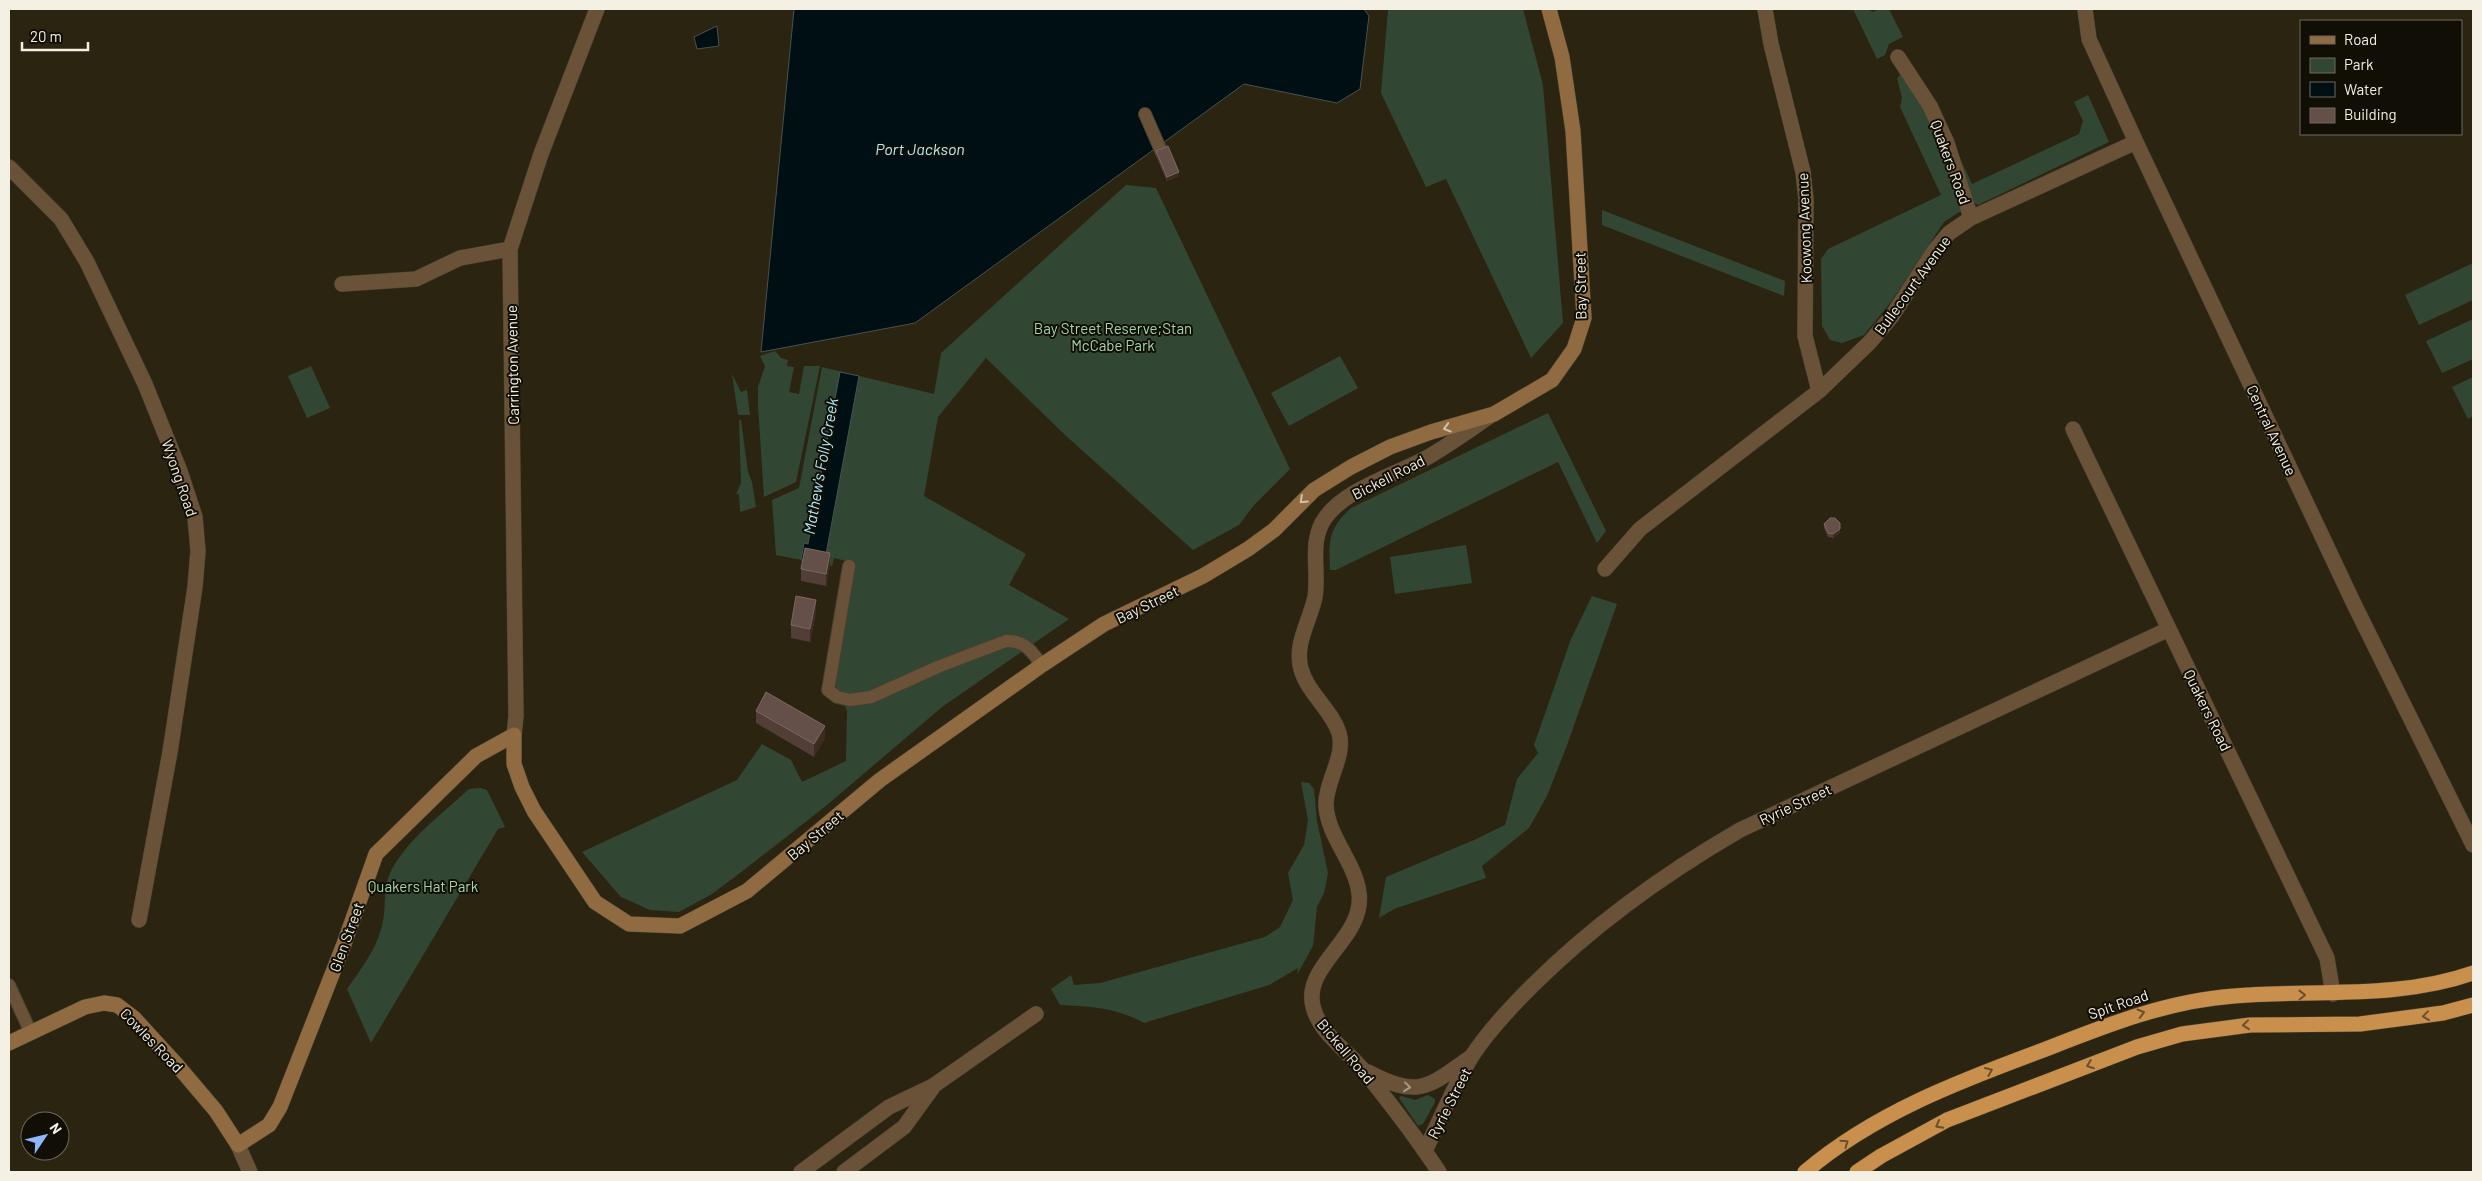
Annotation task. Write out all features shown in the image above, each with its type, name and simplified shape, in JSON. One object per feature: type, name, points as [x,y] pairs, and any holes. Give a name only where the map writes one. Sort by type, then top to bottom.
[{"type":"highway","name":"Spit Road","points":[[1805,1172],[1855,1136],[1908,1105],[2002,1065],[2132,1016],[2170,1005],[2234,996],[2333,994],[2423,986],[2473,973]]},
{"type":"highway","points":[[1857,1172],[1881,1156],[1947,1120],[2137,1047],[2182,1034],[2250,1025],[2360,1024],[2443,1013],[2473,1005]]},
{"type":"street","name":"Carrington Avenue","points":[[514,735],[516,696],[510,249],[542,154],[597,9]]},
{"type":"street","name":"Bay Street","points":[[514,735],[514,764],[526,795],[539,819],[595,902],[629,924],[680,926],[748,892],[880,780],[1104,624],[1203,576],[1248,549],[1274,530],[1314,490],[1350,467],[1390,447],[1431,432],[1494,414],[1552,380],[1574,348],[1584,318],[1573,131],[1562,57],[1549,9]]},
{"type":"street","name":"Koowong Avenue","points":[[1765,9],[1771,44],[1803,172],[1806,199],[1807,255],[1805,336],[1819,391]]},
{"type":"street","name":"Central Avenue","points":[[2085,9],[2089,39],[2136,142],[2354,604],[2473,845]]},
{"type":"street","name":"Quakers Road","points":[[1898,57],[1930,106],[1948,143],[1971,218]]},
{"type":"street","name":"Bullecourt Avenue","points":[[1605,569],[1640,528],[1819,391],[1870,342],[1892,316],[1934,250],[1949,233],[1971,218],[2136,142]]},
{"type":"street","name":"Wyong Road","points":[[9,167],[61,219],[87,262],[144,384],[180,471],[195,517],[198,551],[194,587],[170,752],[139,920]]},
{"type":"street","points":[[342,284],[416,279],[460,258],[510,249]]},
{"type":"street","name":"Bickell Road","points":[[1439,1172],[1363,1069],[1320,1023],[1313,1009],[1311,993],[1315,980],[1324,964],[1354,924],[1359,908],[1359,894],[1352,869],[1328,817],[1326,804],[1340,748],[1340,735],[1335,724],[1306,683],[1298,657],[1315,596],[1316,538],[1322,522],[1343,500],[1427,457],[1494,414]]},
{"type":"street","name":"Quakers Road","points":[[2073,429],[2327,958],[2333,994]]},
{"type":"street","name":"Ryrie Street","points":[[1425,1151],[1472,1056],[1515,1003],[1562,956],[1626,905],[1692,858],[1740,830],[2169,629]]},
{"type":"street","name":"Glen Street","points":[[238,1145],[270,1124],[280,1107],[376,854],[476,756],[514,735]]},
{"type":"street","name":"Cowles Road","points":[[9,1043],[97,1004],[110,1003],[123,1008],[216,1111],[238,1145]]},
{"type":"street","points":[[802,1172],[889,1107],[933,1086],[1036,1014]]},
{"type":"street","name":"Ryrie Street","points":[[1363,1069],[1386,1081],[1414,1088],[1428,1086],[1472,1056]]},
{"type":"street","points":[[844,1172],[904,1127],[933,1086]]},
{"type":"street","points":[[238,1145],[250,1172]]},
{"type":"lane","points":[[1145,114],[1162,153]]},
{"type":"lane","points":[[849,566],[828,690],[837,697],[850,700],[871,697],[940,666],[1006,641],[1015,640],[1024,644],[1042,666]]},
{"type":"lane","points":[[9,985],[31,1033]]},
{"type":"green space","points":[[1388,9],[1523,9],[1543,85],[1563,323],[1531,358],[1446,179],[1426,187],[1381,93]]},
{"type":"green space","points":[[1853,9],[1867,9],[1873,12],[1879,9],[1889,9],[1903,37],[1889,44],[1885,55],[1877,59]]},
{"type":"green space","points":[[1902,73],[1932,98],[1972,184],[2079,134],[2083,121],[2074,102],[2088,95],[2109,142],[1978,205],[1969,199],[1962,210],[1944,222],[1891,302],[1864,335],[1842,343],[1830,340],[1822,326],[1821,259],[1828,249],[1941,195],[1900,107],[1902,98],[1897,78]]},
{"type":"green space","name":"Bay Street Reserve;Stan McCabe Park","points":[[1126,185],[1156,188],[1290,469],[1254,505],[1239,525],[1193,550],[1064,434],[986,358],[938,417],[924,496],[1026,554],[1009,585],[1069,619],[942,707],[827,805],[712,894],[679,912],[650,910],[621,897],[582,852],[737,780],[762,744],[791,760],[802,782],[846,761],[847,711],[835,684],[855,563],[834,558],[832,566],[776,555],[772,500],[799,488],[822,367],[934,394],[941,353]]},
{"type":"green space","points":[[1602,210],[1785,281],[1784,296],[1602,225]]},
{"type":"green space","points":[[2473,263],[2473,300],[2419,325],[2405,295]]},
{"type":"green space","points":[[2473,319],[2473,359],[2442,373],[2426,341]]},
{"type":"green space","points":[[775,351],[781,358],[788,360],[787,366],[794,367],[789,392],[799,394],[804,366],[820,366],[796,482],[764,497],[758,387],[765,366],[760,356]]},
{"type":"green space","points":[[1340,356],[1358,388],[1289,426],[1271,393]]},
{"type":"green space","points":[[311,366],[330,408],[307,418],[288,376]]},
{"type":"green space","points":[[732,374],[741,392],[747,390],[750,415],[738,415]]},
{"type":"green space","points":[[2473,377],[2473,416],[2468,419],[2452,387]]},
{"type":"green space","points":[[1548,413],[1606,531],[1597,543],[1558,462],[1336,570],[1330,570],[1330,543],[1334,529],[1343,515],[1351,508]]},
{"type":"green space","points":[[739,420],[741,420],[748,472],[752,482],[756,507],[740,512],[739,494],[736,494],[741,483]]},
{"type":"green space","points":[[1466,545],[1472,583],[1395,594],[1390,557]]},
{"type":"green space","points":[[1592,596],[1617,604],[1566,748],[1547,796],[1529,828],[1482,866],[1486,878],[1394,909],[1379,918],[1386,877],[1505,825],[1517,779],[1538,753],[1534,745],[1571,639]]},
{"type":"green space","points":[[1301,782],[1309,783],[1314,789],[1317,821],[1328,873],[1324,893],[1317,907],[1313,946],[1297,975],[1298,968],[1269,985],[1144,1023],[1114,1011],[1093,1007],[1060,1005],[1051,989],[1071,975],[1074,985],[1100,983],[1265,937],[1280,927],[1293,900],[1288,873],[1304,845],[1308,820]]},
{"type":"green space","name":"Quakers Hat Park","points":[[481,788],[487,790],[505,827],[498,829],[371,1043],[347,989],[368,959],[379,935],[382,926],[387,883],[392,869],[399,858],[427,826],[469,789]]},
{"type":"green space","points":[[1428,1095],[1435,1099],[1435,1102],[1423,1124],[1418,1126],[1399,1098],[1401,1096],[1415,1100]]},
{"type":"water","name":"Port Jackson","points":[[794,9],[1364,9],[1369,16],[1360,89],[1337,103],[1244,84],[915,323],[761,352]]},
{"type":"water","points":[[717,26],[719,46],[697,49],[694,37]]},
{"type":"water","points":[[840,372],[859,376],[824,565],[801,560],[804,543],[808,544]]},
{"type":"building","points":[[1168,146],[1179,172],[1167,177],[1156,151]]},
{"type":"building","points":[[1830,518],[1835,518],[1840,523],[1840,529],[1833,534],[1828,533],[1824,524]]},
{"type":"building","points":[[805,548],[830,553],[826,574],[801,569]]},
{"type":"building","points":[[796,596],[816,600],[810,629],[791,625]]},
{"type":"building","points":[[766,692],[825,726],[814,744],[756,711]]},
{"type":"water label","name":"Mathew's Folly Creek","points":[[820,466]]}]
